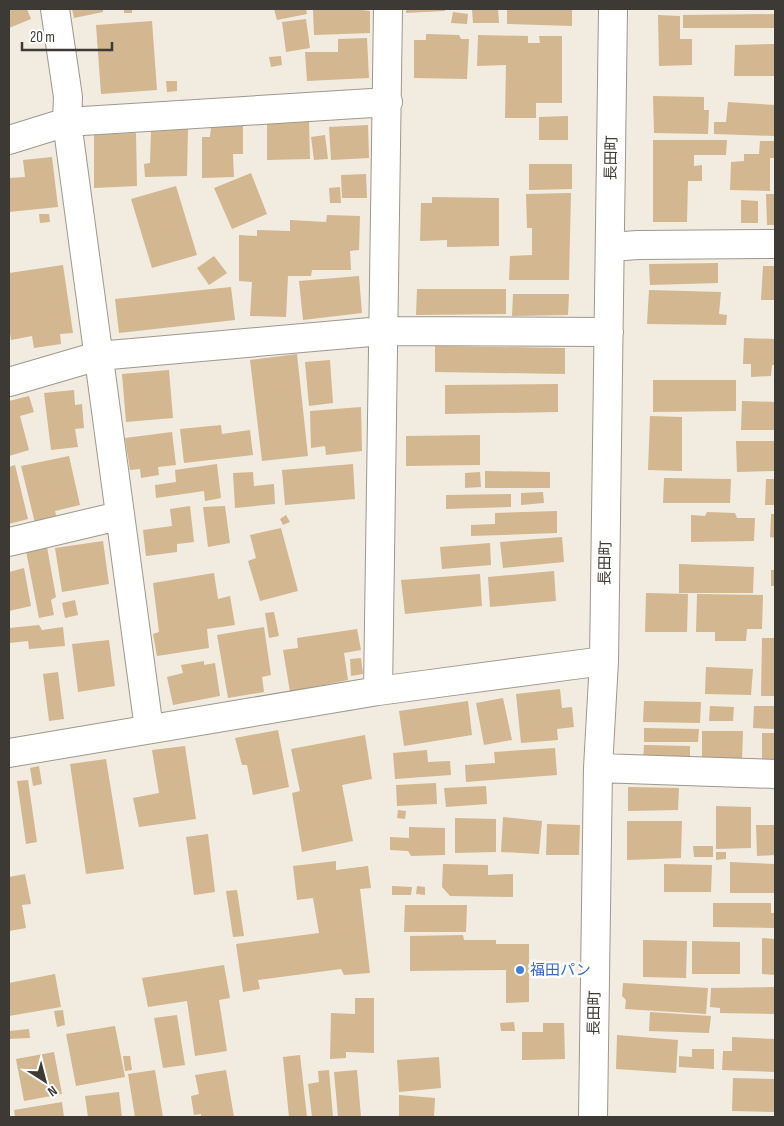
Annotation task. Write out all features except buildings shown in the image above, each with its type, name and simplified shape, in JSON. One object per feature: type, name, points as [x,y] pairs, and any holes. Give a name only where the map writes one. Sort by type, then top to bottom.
[{"type":"street","points":[[55,9],[68,98],[67,122],[149,729]]},
{"type":"street","points":[[378,691],[388,9]]},
{"type":"street","name":"長田町","points":[[593,1117],[598,768],[604,661],[613,9]]},
{"type":"street","points":[[9,140],[67,122],[388,102]]},
{"type":"street","points":[[610,247],[775,244]]},
{"type":"street","points":[[9,382],[98,356],[382,330],[609,332]]},
{"type":"street","points":[[9,542],[119,516]]},
{"type":"street","points":[[9,753],[378,691],[604,661]]},
{"type":"street","points":[[598,768],[775,774]]},
{"type":"place","name":"福田パン","points":[[520,970]]}]
